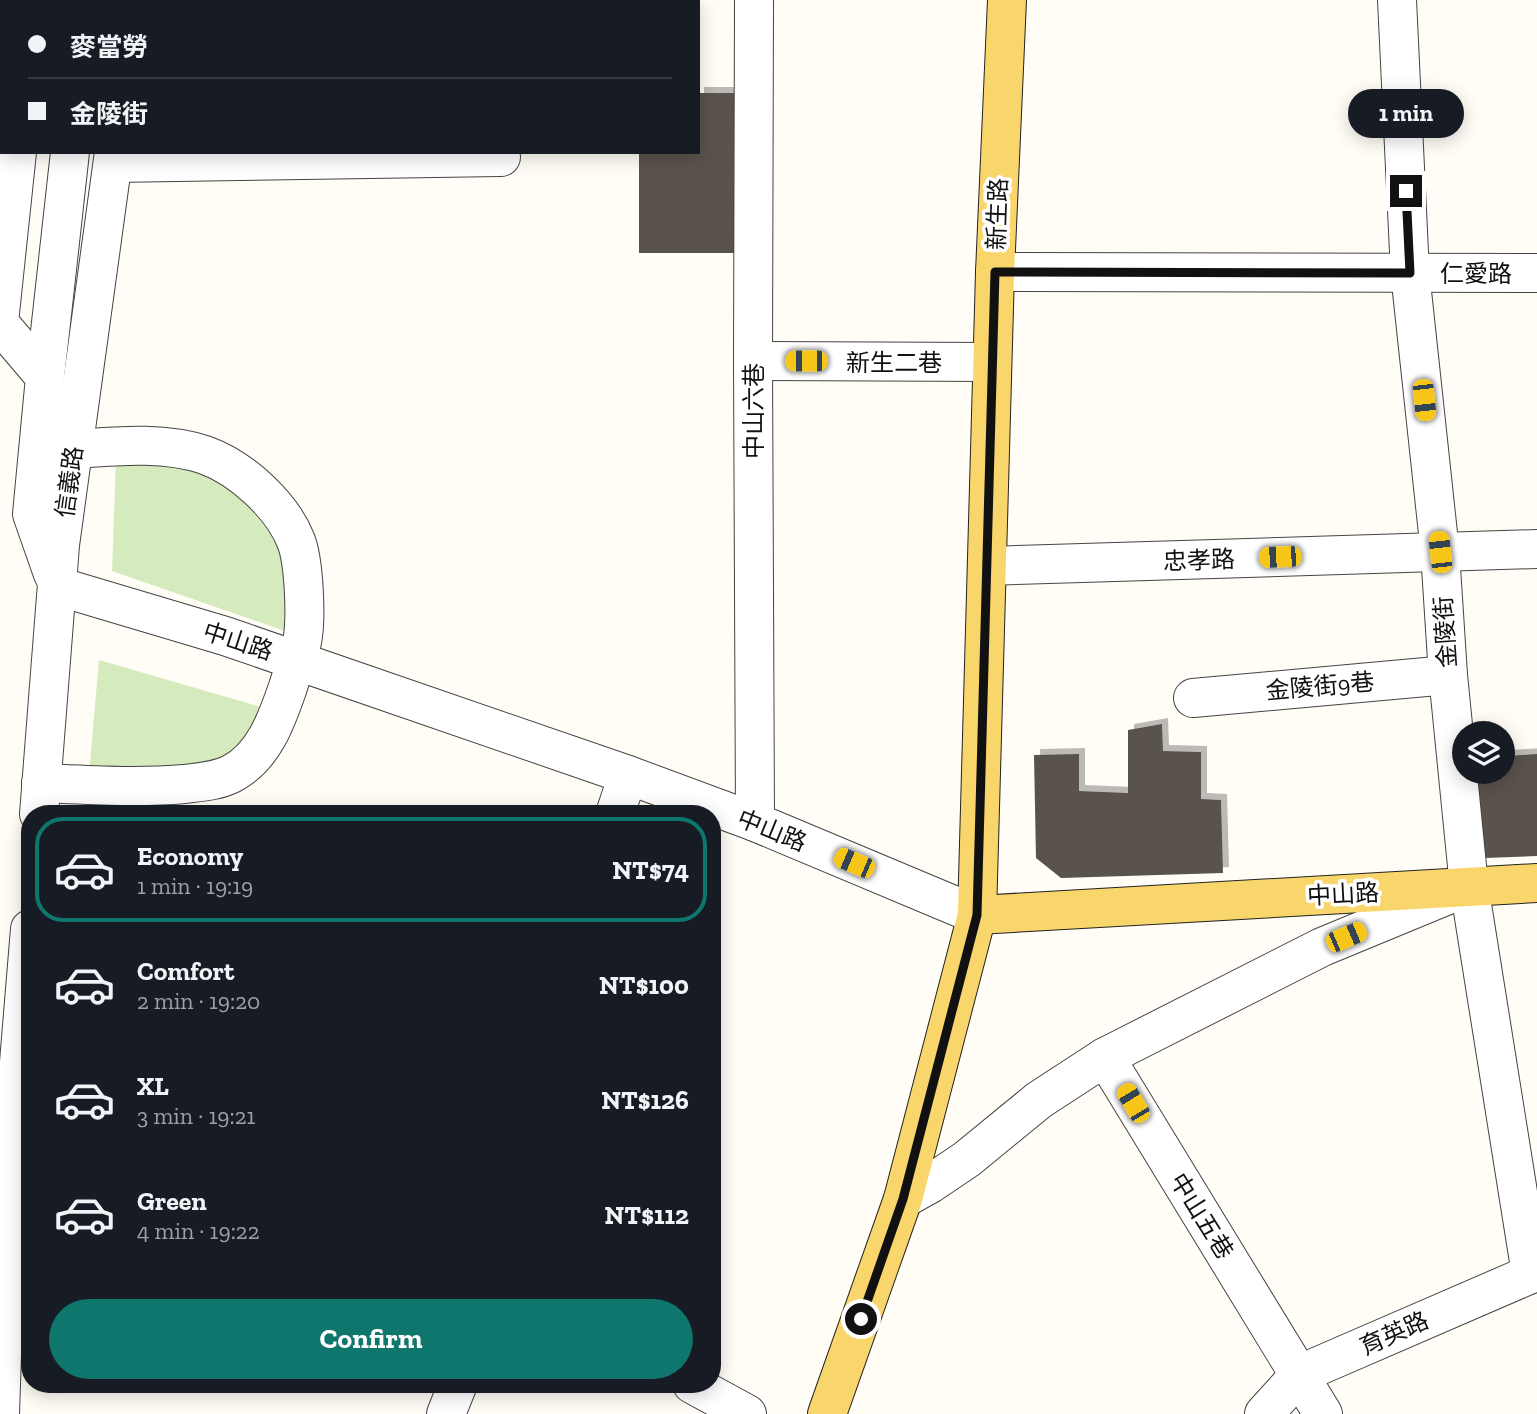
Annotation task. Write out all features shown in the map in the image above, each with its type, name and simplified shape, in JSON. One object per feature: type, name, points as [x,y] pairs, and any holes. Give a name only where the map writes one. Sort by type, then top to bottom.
[{"type":"main road","name":"新生路","points":[[827,1414],[903,1199],[977,915],[992,362],[1007,0]]},
{"type":"main road","name":"中山路","points":[[977,915],[1537,883]]},
{"type":"street","name":"中山六巷","points":[[754,0],[755,822]]},
{"type":"street","name":"金陵街","points":[[1397,0],[1410,273],[1440,552],[1448,675],[1469,886],[1534,1273]]},
{"type":"street","points":[[0,313],[18,154]]},
{"type":"street","points":[[57,586],[32,514],[70,154]]},
{"type":"street","points":[[113,158],[500,157]]},
{"type":"street","name":"信義路","points":[[40,798],[60,545],[113,158]]},
{"type":"street","name":"仁愛路","points":[[995,272],[1537,273]]},
{"type":"street","points":[[0,324],[46,377]]},
{"type":"street","name":"新生二巷","points":[[753,361],[992,362]]},
{"type":"street","points":[[40,798],[89,785],[162,786],[208,782],[232,774],[254,756],[276,722],[303,638],[302,573],[297,542],[285,519],[260,490],[234,469],[206,456],[181,450],[116,446],[73,449]]},
{"type":"street","name":"忠孝路","points":[[987,566],[1537,549]]},
{"type":"street","name":"中山路","points":[[57,586],[297,660],[709,805]]},
{"type":"street","name":"金陵街9巷","points":[[1193,698],[1448,675]]},
{"type":"street","points":[[618,805],[628,775]]},
{"type":"street","name":"中山路","points":[[721,809],[977,915]]},
{"type":"street","name":"中山路","points":[[903,1199],[967,1160],[1039,1100],[1105,1058],[1322,947],[1469,886]]},
{"type":"street","name":"中山五巷","points":[[1105,1058],[1323,1414]]},
{"type":"street","points":[[0,1414],[7,1208],[21,1156]]},
{"type":"street","name":"育英路","points":[[1264,1414],[1300,1374],[1534,1273]]},
{"type":"street","points":[[446,1414],[454,1393]]},
{"type":"street","points":[[708,1393],[747,1414]]},
{"type":"green space","points":[[116,456],[177,458],[238,487],[283,549],[291,633],[112,571]]},
{"type":"green space","points":[[99,660],[275,711],[229,767],[89,774]]},
{"type":"building","points":[[700,93],[754,93],[754,253],[639,253],[639,154],[700,154]]},
{"type":"building","points":[[1162,724],[1163,751],[1201,752],[1201,799],[1221,800],[1223,873],[1061,878],[1036,858],[1034,755],[1079,754],[1079,791],[1128,793],[1128,730]]},
{"type":"building","points":[[1537,754],[1537,856],[1485,858],[1468,784],[1515,784],[1515,755]]},
{"type":"route","points":[[861,1319],[903,1199],[977,915],[995,272],[1410,273],[1406,191]]}]
